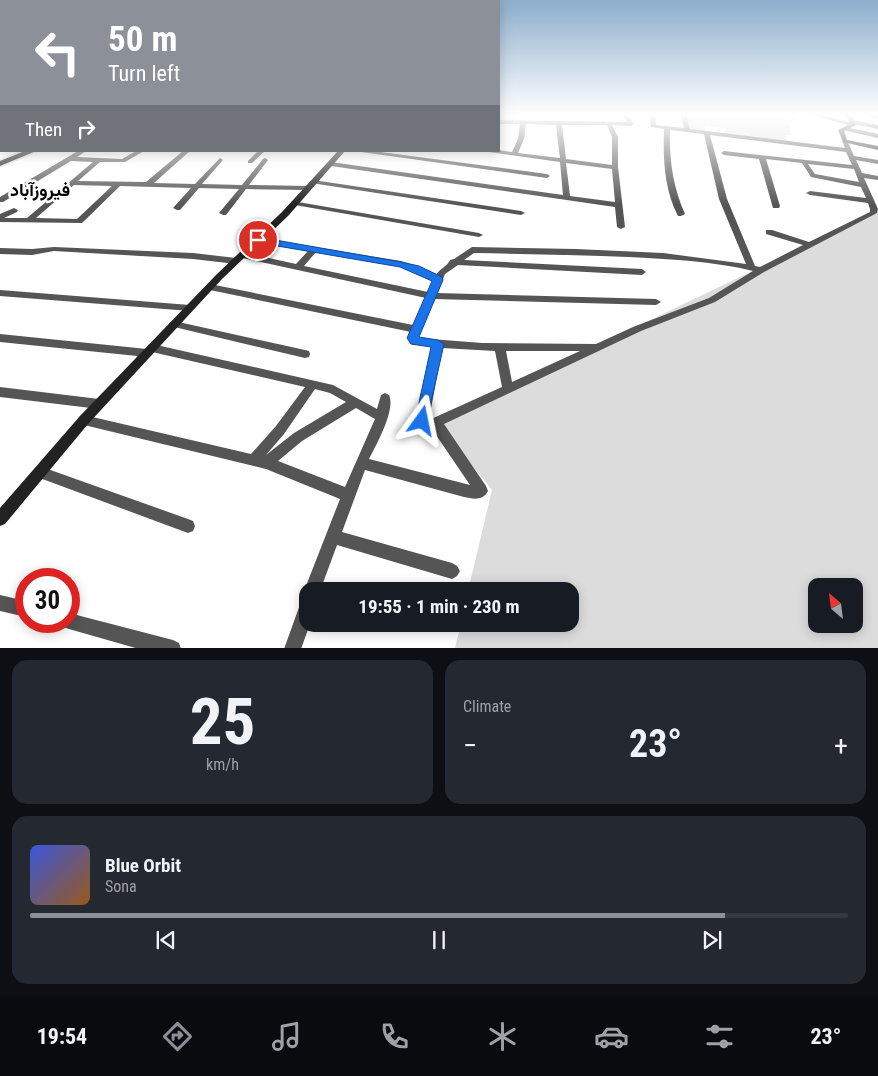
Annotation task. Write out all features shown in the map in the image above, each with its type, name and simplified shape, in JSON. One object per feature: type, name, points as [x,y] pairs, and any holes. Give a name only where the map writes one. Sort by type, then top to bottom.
[{"type":"main road","points":[[0,159],[18,152]]},
{"type":"main road","points":[[0,164],[30,152]]},
{"type":"street","points":[[514,154],[519,144]]},
{"type":"street","points":[[562,144],[567,198]]},
{"type":"street","points":[[615,144],[615,167],[621,228]]},
{"type":"street","points":[[666,144],[670,191],[681,214]]},
{"type":"street","points":[[709,144],[723,199],[756,268]]},
{"type":"street","points":[[803,144],[848,150]]},
{"type":"street","points":[[361,463],[477,494],[481,491],[438,427],[437,422],[638,328],[712,300],[756,268],[810,245],[873,213],[870,201],[846,144]]},
{"type":"street","points":[[857,144],[878,148]]},
{"type":"street","points":[[0,200],[81,152]]},
{"type":"street","points":[[69,159],[126,160],[139,152]]},
{"type":"street","points":[[148,184],[186,152]]},
{"type":"street","points":[[250,162],[261,152]]},
{"type":"street","points":[[0,519],[42,472],[84,420],[174,324],[295,203],[341,152]]},
{"type":"street","points":[[365,152],[547,176]]},
{"type":"street","points":[[499,152],[615,167]]},
{"type":"street","points":[[724,153],[804,162],[858,171],[878,178]]},
{"type":"street","points":[[762,157],[776,206]]},
{"type":"street","points":[[29,220],[99,160]]},
{"type":"street","points":[[177,208],[220,160]]},
{"type":"street","points":[[223,213],[265,160]]},
{"type":"street","points":[[804,162],[813,176],[858,171],[878,162]]},
{"type":"street","points":[[331,164],[620,205]]},
{"type":"street","points":[[72,183],[244,186],[310,185],[520,213]]},
{"type":"street","points":[[0,218],[79,221],[118,184]]},
{"type":"street","points":[[810,193],[870,201]]},
{"type":"street","points":[[295,203],[479,235]]},
{"type":"street","points":[[0,207],[14,210],[0,218]]},
{"type":"street","points":[[769,232],[810,245]]},
{"type":"street","points":[[258,240],[401,264],[416,268],[438,280]]},
{"type":"street","points":[[298,267],[315,249]]},
{"type":"street","points":[[0,251],[64,250],[239,258],[298,267],[432,296],[656,302]]},
{"type":"street","points":[[598,347],[500,348],[438,344],[415,341],[413,338],[415,329],[432,296],[441,273],[453,262],[472,250],[663,256],[756,268]]},
{"type":"street","points":[[539,251],[540,268]]},
{"type":"street","points":[[453,262],[642,272]]},
{"type":"street","points":[[210,287],[415,329]]},
{"type":"street","points":[[0,293],[190,308]]},
{"type":"street","points":[[174,324],[305,354]]},
{"type":"street","points":[[0,338],[150,350],[333,389],[382,417]]},
{"type":"street","points":[[438,344],[422,421],[426,425],[438,427]]},
{"type":"street","points":[[500,348],[508,389]]},
{"type":"street","points":[[254,460],[280,430],[314,384]]},
{"type":"street","points":[[0,392],[99,404]]},
{"type":"street","points":[[315,582],[348,495],[382,417],[385,398]]},
{"type":"street","points":[[267,463],[294,439],[357,402]]},
{"type":"street","points":[[84,420],[267,463],[348,495]]},
{"type":"street","points":[[42,472],[188,526]]},
{"type":"street","points":[[332,536],[452,571]]},
{"type":"street","points":[[0,603],[15,606]]},
{"type":"street","points":[[80,624],[173,648]]},
{"type":"street","points":[[292,648],[299,629]]},
{"type":"shaded area","points":[[878,211],[878,648],[455,648],[459,632],[579,632],[579,582],[470,582],[492,490],[437,422]]},
{"type":"district","name":"فیروزآباد","points":[[40,190]]},
{"type":"route","points":[[258,240],[401,264],[416,268],[438,280],[415,329],[413,338],[415,341],[438,344],[422,421]]}]
